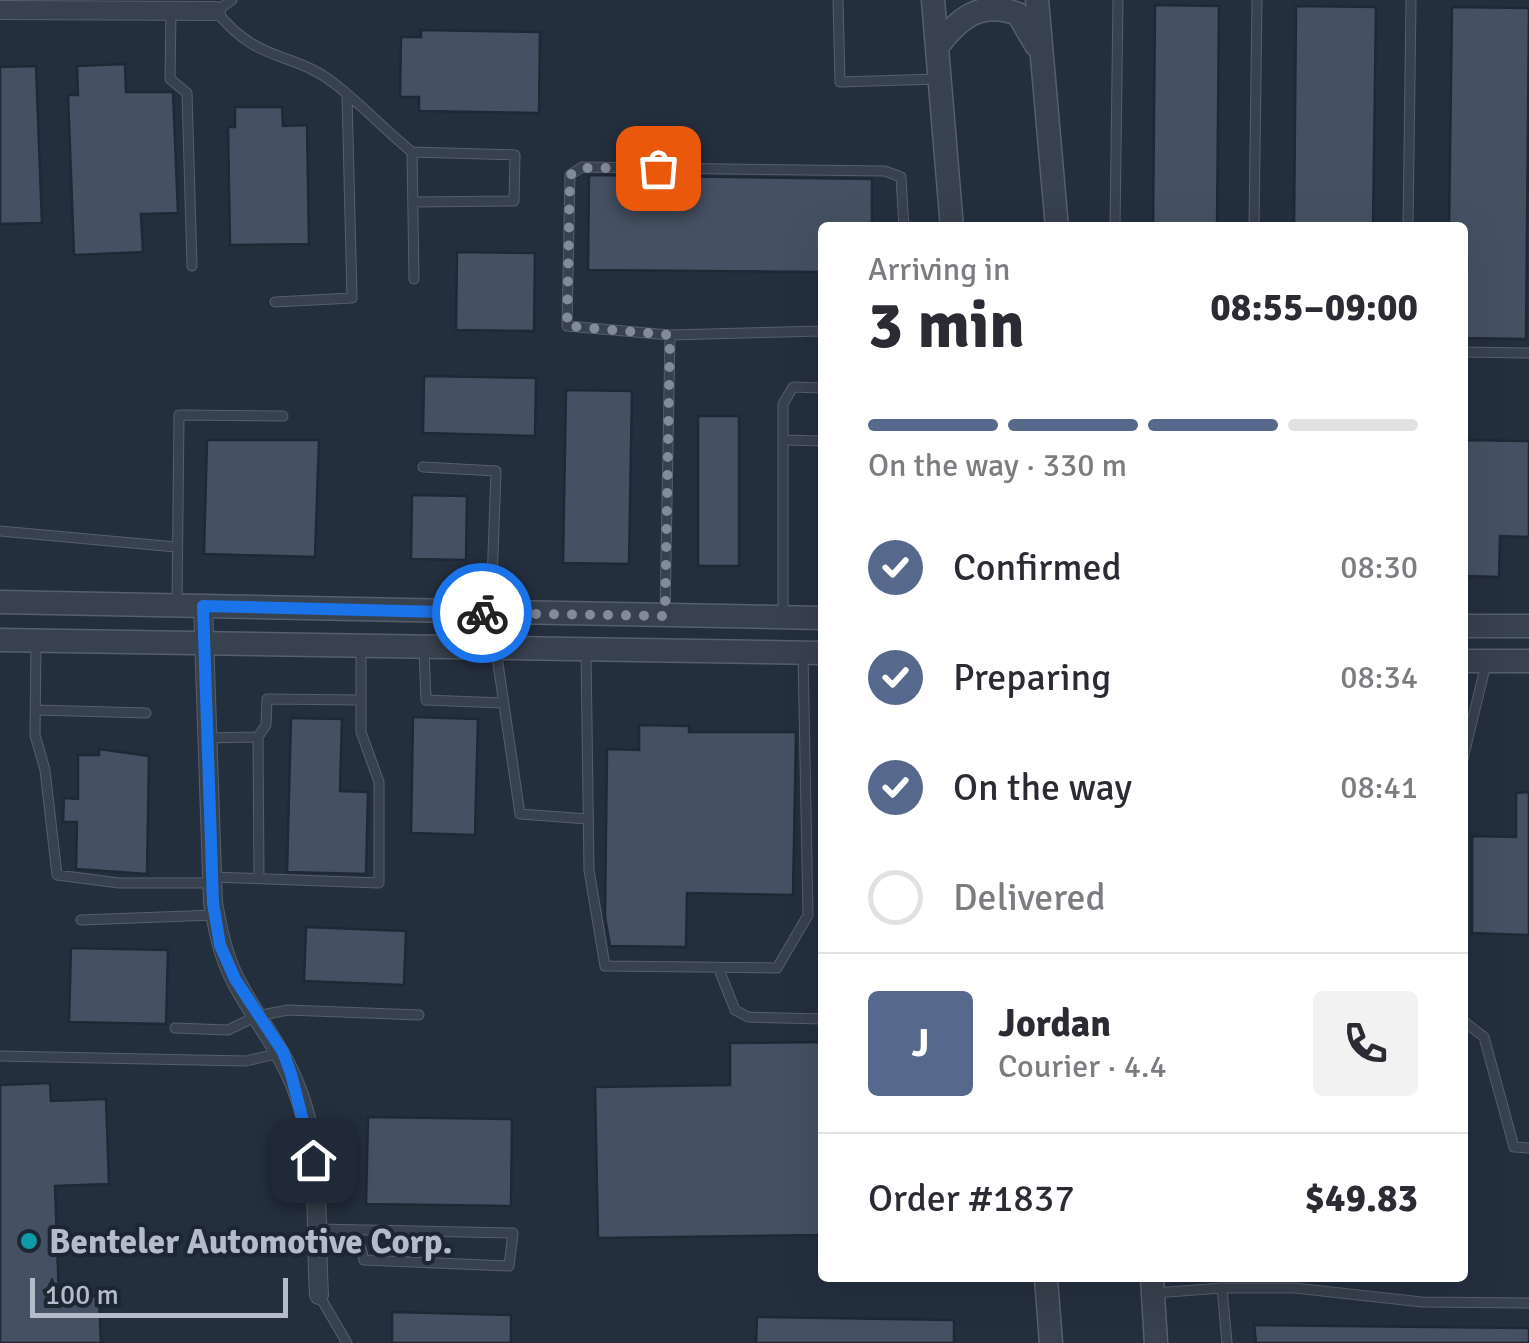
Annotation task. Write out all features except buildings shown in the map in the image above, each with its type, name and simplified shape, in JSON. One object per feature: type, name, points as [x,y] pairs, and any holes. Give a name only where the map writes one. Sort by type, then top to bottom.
[{"type":"street","points":[[933,0],[952,222]]},
{"type":"street","points":[[1037,0],[1057,222]]},
{"type":"street","points":[[937,47],[960,16],[992,6],[1018,14],[1040,52]]},
{"type":"street","points":[[0,10],[216,11]]},
{"type":"street","points":[[0,602],[818,618]]},
{"type":"street","points":[[203,606],[212,880],[220,945],[257,1016],[283,1052],[308,1128],[319,1295]]},
{"type":"street","points":[[1468,626],[1529,626]]},
{"type":"street","points":[[0,640],[813,653]]},
{"type":"street","points":[[1468,660],[1529,662]]},
{"type":"street","points":[[1046,1282],[1051,1343]]},
{"type":"street","points":[[1152,1285],[1156,1343]]},
{"type":"lane","points":[[232,0],[216,11],[252,47],[333,81],[412,152],[514,154],[514,200],[412,202]]},
{"type":"lane","points":[[838,0],[840,82],[940,79]]},
{"type":"lane","points":[[1115,222],[1118,0]]},
{"type":"lane","points":[[1254,222],[1257,0]]},
{"type":"lane","points":[[1408,222],[1412,0]]},
{"type":"lane","points":[[171,11],[170,79],[188,93],[192,266]]},
{"type":"lane","points":[[275,302],[352,298],[346,94]]},
{"type":"lane","points":[[412,152],[414,278]]},
{"type":"lane","points":[[818,331],[670,335],[567,326],[570,175],[582,168],[885,171],[901,177],[904,222]]},
{"type":"lane","points":[[665,616],[670,335]]},
{"type":"lane","points":[[1468,352],[1529,354]]},
{"type":"lane","points":[[782,618],[783,404],[793,387],[818,388]]},
{"type":"lane","points":[[177,606],[179,415],[282,416]]},
{"type":"lane","points":[[783,440],[818,440]]},
{"type":"lane","points":[[423,467],[496,471],[490,613]]},
{"type":"lane","points":[[0,531],[176,547]]},
{"type":"lane","points":[[36,640],[35,735],[45,770],[57,875],[120,883],[259,878],[379,883],[379,782],[361,732],[361,646]]},
{"type":"lane","points":[[424,646],[426,700],[502,703]]},
{"type":"lane","points":[[496,648],[520,814],[588,819]]},
{"type":"lane","points":[[586,649],[588,870],[604,966],[777,968],[808,915],[813,653]]},
{"type":"lane","points":[[1468,739],[1487,661]]},
{"type":"lane","points":[[259,878],[258,738],[266,726],[267,698],[361,700]]},
{"type":"lane","points":[[36,710],[146,713]]},
{"type":"lane","points":[[206,738],[258,738]]},
{"type":"lane","points":[[81,920],[215,915]]},
{"type":"lane","points":[[718,967],[735,1010],[748,1017],[818,1019]]},
{"type":"lane","points":[[175,1028],[228,1030],[257,1016],[300,1010],[419,1015]]},
{"type":"lane","points":[[1468,1024],[1484,1036],[1514,1147],[1529,1148]]},
{"type":"lane","points":[[0,1056],[246,1060],[283,1052]]},
{"type":"lane","points":[[315,1229],[513,1233],[509,1266],[364,1260],[356,1230]]},
{"type":"lane","points":[[1152,1285],[1294,1288],[1422,1302],[1529,1303]]},
{"type":"lane","points":[[1222,1288],[1228,1343]]},
{"type":"lane","points":[[319,1295],[348,1343]]},
{"type":"way so far","points":[[482,613],[665,616],[670,335],[567,326],[570,175],[582,168],[658,168]]},
{"type":"place","name":"Benteler Automotive Corp.","points":[[29,1241]]},
{"type":"route","points":[[313,1160],[300,1096],[283,1052],[235,979],[220,945],[213,903],[203,606],[482,613]]}]
